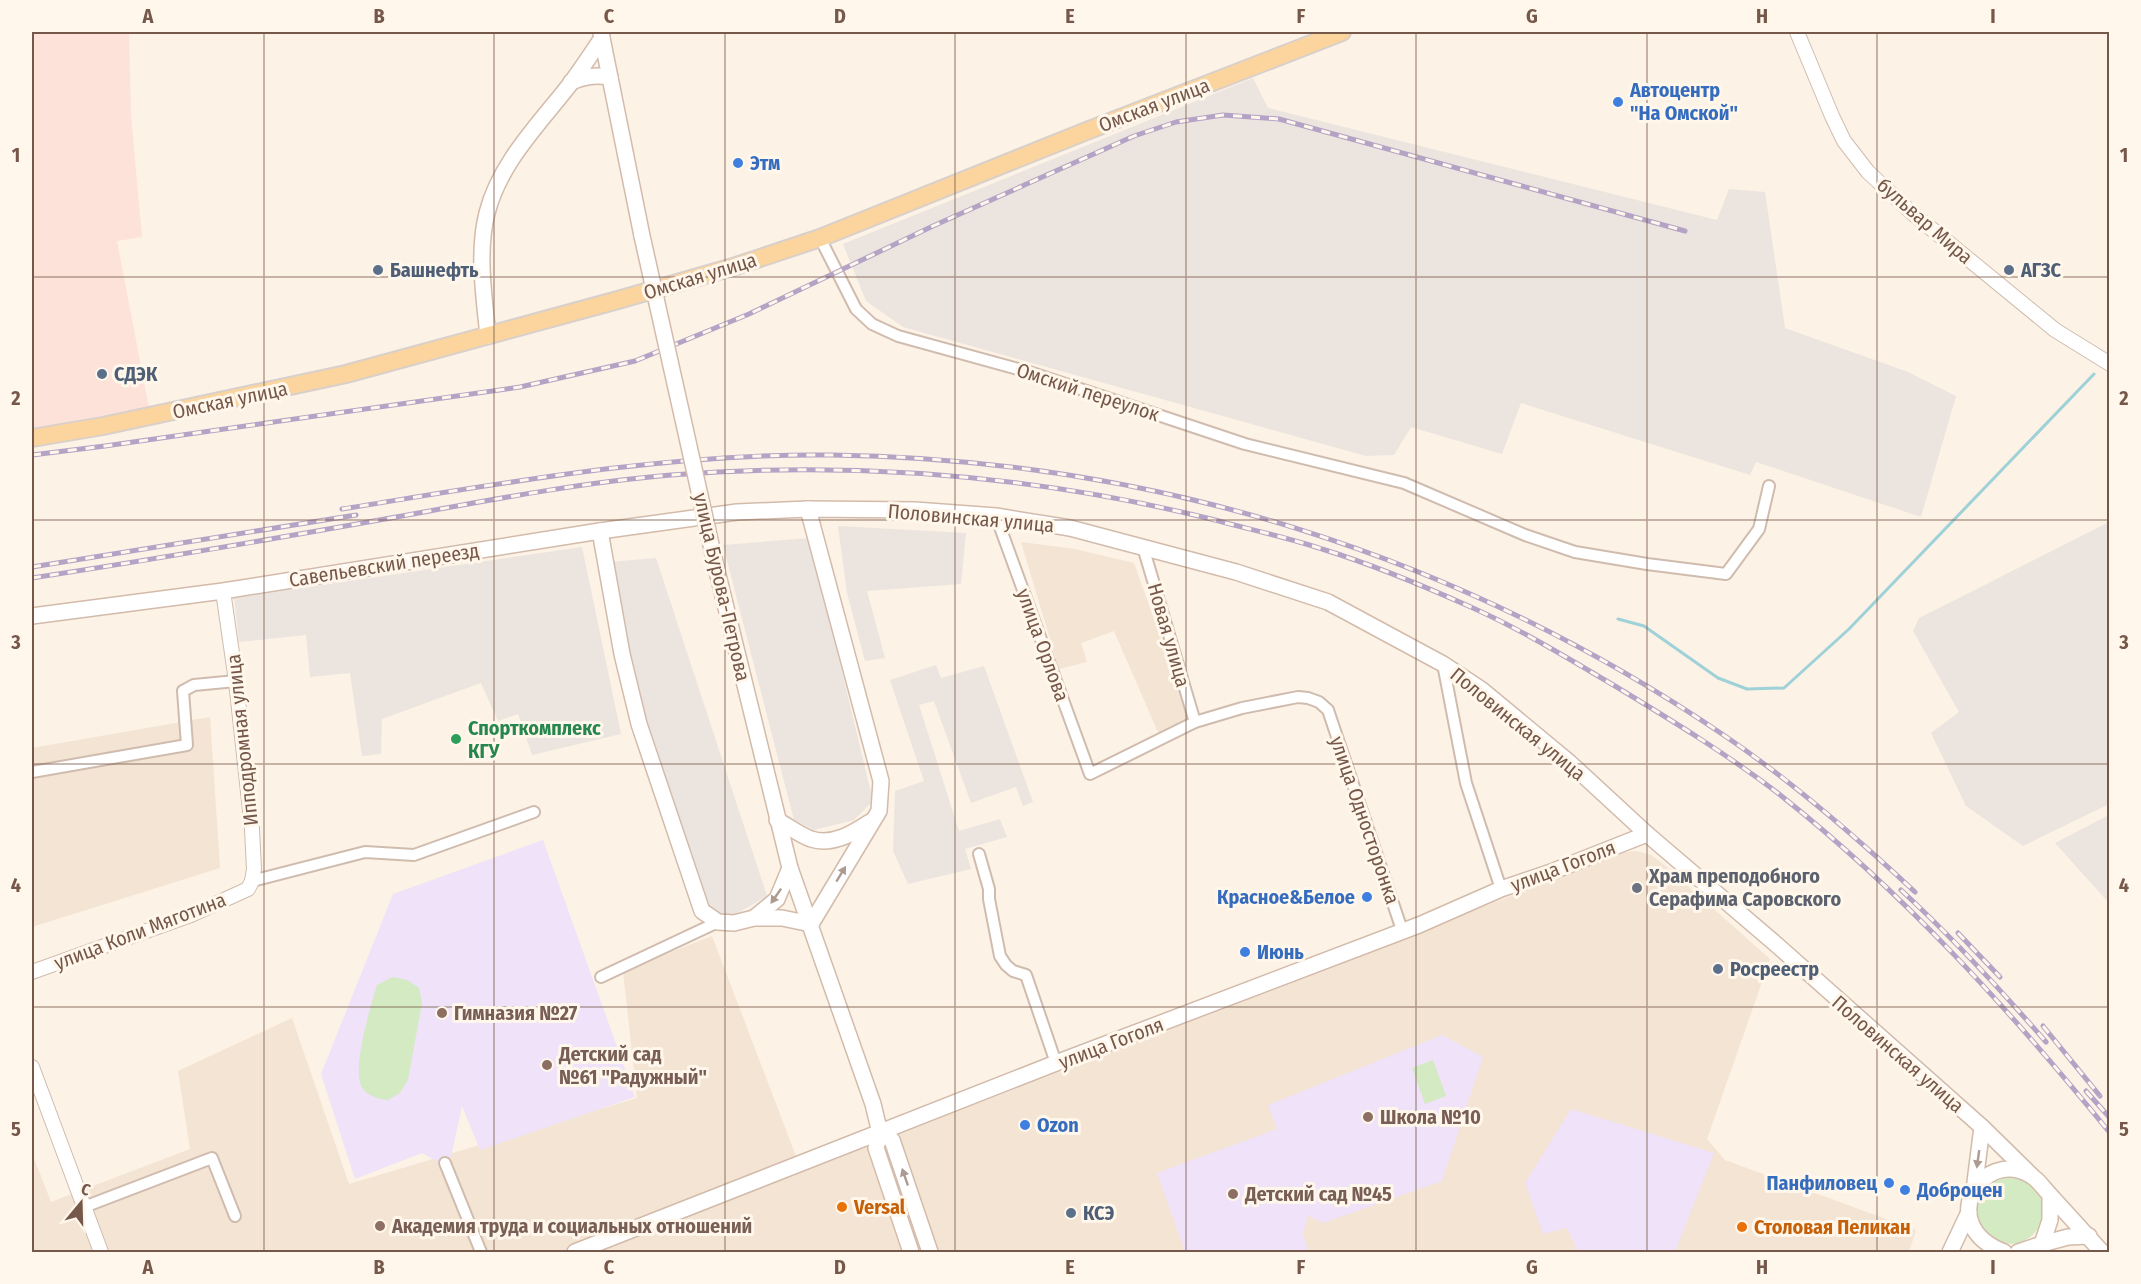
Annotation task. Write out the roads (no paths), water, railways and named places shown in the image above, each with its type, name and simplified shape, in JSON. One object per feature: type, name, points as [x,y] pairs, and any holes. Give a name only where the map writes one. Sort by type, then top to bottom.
[{"type":"main road","name":"Омская улица","points":[[32,438],[103,426],[305,384],[618,300],[820,238],[1342,32]]},
{"type":"main road","name":"улица Бурова-Петрова","points":[[602,35],[642,236],[716,567],[777,820],[790,867],[873,1104],[880,1133],[876,1148],[911,1252]]},
{"type":"main road","points":[[488,336],[483,292],[483,244],[486,215],[492,197],[502,176],[526,139],[571,82],[602,35]]},
{"type":"main road","points":[[571,82],[583,77],[598,75],[610,77]]},
{"type":"main road","points":[[600,531],[622,654],[640,726],[702,911],[718,922],[734,923],[753,918],[782,918],[811,924],[879,812],[880,781],[808,509]]},
{"type":"main road","name":"Половинская улица","points":[[737,512],[808,509],[915,510],[996,516],[1070,528],[1236,572],[1328,602],[1443,664],[1491,697],[1570,763],[1647,834],[1778,946],[1982,1127],[2050,1195]]},
{"type":"main road","name":"Савельевский переезд","points":[[32,616],[223,591],[600,531],[737,512]]},
{"type":"main road","points":[[777,820],[811,839],[829,840],[848,836],[873,821]]},
{"type":"main road","name":"улица Гоголя","points":[[575,1252],[1647,834]]},
{"type":"main road","points":[[753,918],[777,899],[790,867]]},
{"type":"main road","points":[[1950,1252],[1969,1212],[1982,1127]]},
{"type":"main road","name":"улица Бурова-Петрова","points":[[880,1133],[892,1140],[930,1252]]},
{"type":"main road","points":[[1974,1190],[1988,1175],[1997,1171],[2018,1170],[2032,1176]]},
{"type":"main road","points":[[2050,1195],[2102,1252]]},
{"type":"main road","points":[[2042,1244],[2050,1220],[2050,1195]]},
{"type":"main road","points":[[1969,1212],[1975,1232],[1983,1242],[2004,1252]]},
{"type":"main road","points":[[2019,1252],[2068,1237],[2089,1236]]},
{"type":"street","name":"бульвар Мира","points":[[1797,32],[1844,141],[1868,172],[1911,212],[2055,330],[2109,364]]},
{"type":"street","name":"Омский переулок","points":[[820,238],[856,309],[872,324],[898,336],[1029,372],[1245,444],[1404,483],[1525,535],[1575,552],[1726,574],[1759,529],[1769,486]]},
{"type":"street","name":"улица Орлова","points":[[996,516],[1090,774],[1195,722]]},
{"type":"street","name":"Новая улица","points":[[1143,547],[1195,722]]},
{"type":"street","name":"Ипподромная улица","points":[[223,591],[236,681],[252,829],[254,869],[250,885]]},
{"type":"street","points":[[1443,664],[1466,783],[1501,890]]},
{"type":"street","points":[[32,772],[187,745],[183,692],[194,685],[236,681]]},
{"type":"street","name":"улица Односторонка","points":[[1195,722],[1242,708],[1298,697],[1319,702],[1328,710],[1402,930]]},
{"type":"street","name":"улица Коли Мяготина","points":[[32,972],[191,915],[250,885],[365,852],[414,855],[534,812]]},
{"type":"street","points":[[979,854],[989,889],[1000,956],[1006,965],[1026,975],[1056,1064]]},
{"type":"street","points":[[601,977],[718,922]]},
{"type":"street","points":[[32,1067],[101,1252]]},
{"type":"street","points":[[84,1207],[212,1158],[235,1216]]},
{"type":"street","points":[[445,1163],[481,1252]]},
{"type":"waterway","points":[[1618,619],[1644,626],[1718,678],[1747,689],[1784,688],[1849,629],[2094,374]]},
{"type":"railway","points":[[32,455],[520,387],[635,361],[749,314],[933,226],[1134,136],[1176,122],[1223,115],[1279,119],[1685,231]]},
{"type":"railway","points":[[342,509],[464,489],[647,464],[708,459],[831,455],[951,461],[1069,475],[1185,498],[1299,529],[1410,569],[1518,616],[1623,672],[1725,736],[1775,772],[1846,830],[1915,892]]},
{"type":"railway","points":[[32,578],[208,550],[563,488],[635,478],[739,471],[875,471],[1010,482],[1144,504],[1281,537],[1380,569],[1455,600],[1509,626],[1563,655],[1657,712],[1759,779],[1869,871],[1954,954],[2034,1042],[2110,1133]]},
{"type":"railway","points":[[32,567],[356,515]]},
{"type":"railway","points":[[1901,890],[1976,964],[2046,1042]]},
{"type":"railway","points":[[1958,933],[2000,977]]},
{"type":"railway","points":[[2043,1026],[2100,1096]]},
{"type":"railway","points":[[2086,1091],[2110,1118]]},
{"type":"place","name":"Автоцентр \"На Омской\"","points":[[1618,102]]},
{"type":"place","name":"Этм","points":[[738,163]]},
{"type":"place","name":"Башнефть","points":[[378,270]]},
{"type":"place","name":"АГЗС","points":[[2009,270]]},
{"type":"place","name":"СДЭК","points":[[102,374]]},
{"type":"place","name":"Спорткомплекс КГУ","points":[[456,739]]},
{"type":"place","name":"Храм преподобного Серафима Саровского","points":[[1637,888]]},
{"type":"place","name":"Красное&Белое","points":[[1367,897]]},
{"type":"place","name":"Июнь","points":[[1245,952]]},
{"type":"place","name":"Росреестр","points":[[1718,969]]},
{"type":"place","name":"Гимназия №27","points":[[442,1013]]},
{"type":"place","name":"Детский сад №61 \"Радужный\"","points":[[547,1065]]},
{"type":"place","name":"Школа №10","points":[[1368,1117]]},
{"type":"place","name":"Ozon","points":[[1025,1125]]},
{"type":"place","name":"Панфиловец","points":[[1889,1183]]},
{"type":"place","name":"Доброцен","points":[[1905,1190]]},
{"type":"place","name":"Детский сад №45","points":[[1233,1194]]},
{"type":"place","name":"Versal","points":[[842,1207]]},
{"type":"place","name":"КСЭ","points":[[1071,1213]]},
{"type":"place","name":"Академия труда и социальных отношений","points":[[380,1226]]},
{"type":"place","name":"Столовая Пеликан","points":[[1742,1227]]}]
